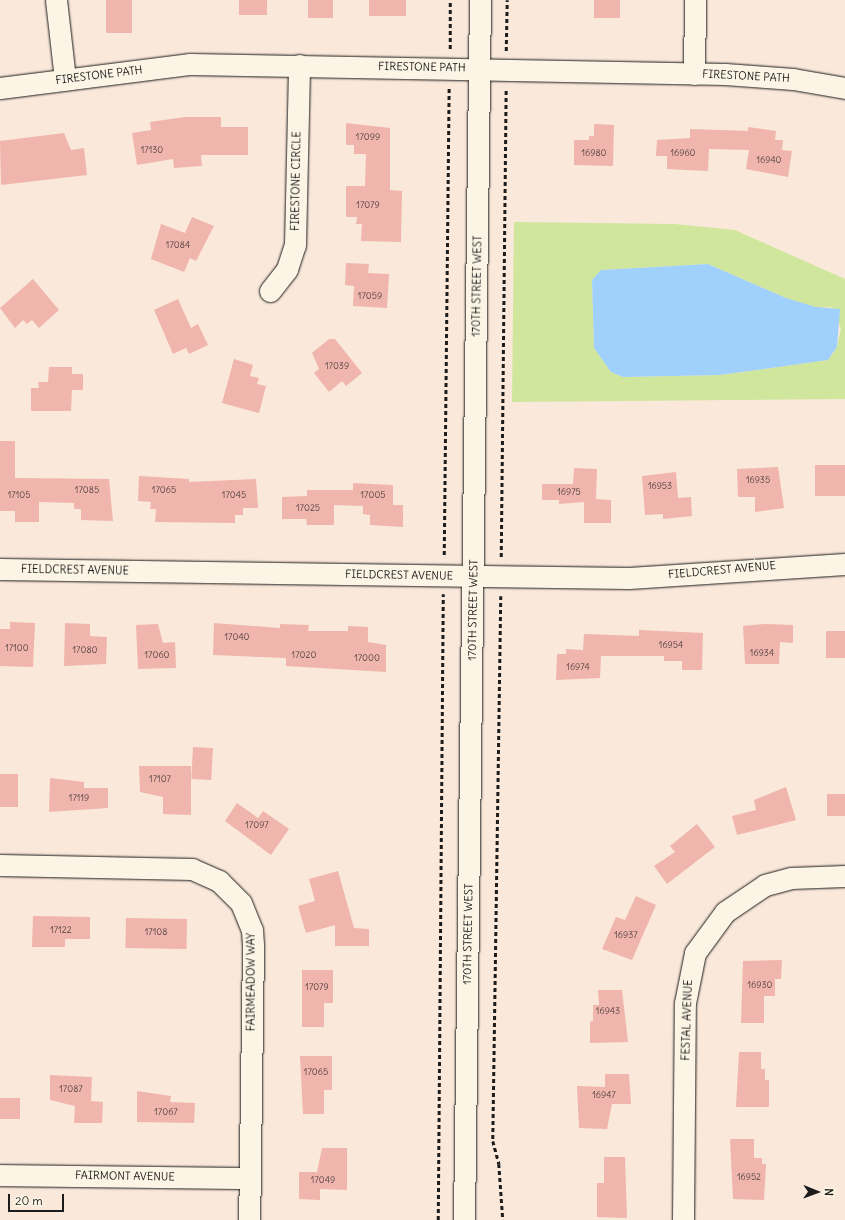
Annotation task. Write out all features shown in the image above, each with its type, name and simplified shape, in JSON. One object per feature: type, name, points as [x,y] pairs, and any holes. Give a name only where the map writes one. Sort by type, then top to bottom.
[{"type":"street","points":[[56,0],[65,79]]},
{"type":"street","name":"170TH STREET WEST","points":[[464,1220],[480,0]]},
{"type":"street","points":[[694,74],[695,0]]},
{"type":"street","name":"FIRESTONE PATH","points":[[0,88],[190,64],[450,68],[506,71],[762,76],[845,88]]},
{"type":"street","name":"FIRESTONE CIRCLE","points":[[270,291],[287,269],[295,245],[299,65]]},
{"type":"street","name":"FIELDCREST AVENUE","points":[[0,569],[473,577],[628,578],[845,564]]},
{"type":"street","name":"FAIRMEADOW WAY","points":[[0,865],[176,867],[206,874],[231,891],[248,916],[253,946],[249,1220]]},
{"type":"street","name":"FESTAL AVENUE","points":[[683,1220],[685,1003],[695,953],[725,912],[758,888],[790,878],[845,876]]},
{"type":"street","name":"FAIRMONT AVENUE","points":[[0,1175],[250,1178]]},
{"type":"path","points":[[438,1220],[450,0]]},
{"type":"path","points":[[503,1220],[499,1164],[493,1141],[507,0]]},
{"type":"green space","points":[[514,222],[674,224],[735,230],[845,279],[845,399],[512,402]],"holes":[[[708,264],[786,298],[816,308],[831,307],[841,328],[837,347],[828,360],[720,375],[623,377],[611,372],[594,348],[592,280],[601,270]]]},
{"type":"water","points":[[708,264],[786,298],[816,307],[840,309],[837,347],[828,360],[720,375],[623,377],[611,372],[594,348],[592,280],[601,270]]},
{"type":"building","points":[[106,0],[132,0],[132,33],[106,33]]},
{"type":"building","points":[[239,0],[267,0],[267,15],[239,15]]},
{"type":"building","points":[[308,0],[333,0],[333,18],[308,18]]},
{"type":"building","points":[[369,0],[406,0],[406,16],[369,16]]},
{"type":"building","points":[[594,0],[620,0],[620,18],[594,18]]},
{"type":"building","points":[[185,117],[221,117],[221,127],[248,127],[248,155],[201,155],[202,166],[174,168],[173,159],[137,165],[132,133],[151,130],[150,122]]},
{"type":"building","points":[[346,123],[390,128],[390,190],[402,191],[401,242],[361,241],[362,224],[356,224],[357,217],[346,217],[346,186],[365,186],[366,154],[354,154],[354,145],[346,145]]},
{"type":"building","points":[[594,124],[614,125],[613,166],[574,165],[574,140],[589,140],[589,136],[594,136]]},
{"type":"building","points":[[748,127],[776,131],[775,140],[783,140],[782,150],[792,151],[788,177],[746,169],[749,150],[709,149],[708,171],[667,169],[667,156],[656,156],[657,140],[690,138],[690,129],[748,131]]},
{"type":"building","points":[[64,133],[71,150],[84,148],[87,175],[1,185],[0,141]]},
{"type":"building","points":[[192,217],[214,226],[196,261],[190,258],[184,272],[151,259],[161,224],[185,233]]},
{"type":"building","points":[[346,263],[369,264],[368,273],[389,274],[387,308],[353,306],[354,286],[345,285]]},
{"type":"building","points":[[33,279],[59,310],[39,328],[32,320],[27,324],[23,320],[15,328],[0,308]]},
{"type":"building","points":[[178,299],[191,328],[198,324],[208,345],[189,354],[186,348],[173,354],[154,310]]},
{"type":"building","points":[[329,339],[335,339],[362,373],[346,386],[342,381],[329,392],[314,373],[319,369],[312,353]]},
{"type":"building","points":[[234,359],[253,365],[250,376],[259,378],[257,384],[266,386],[259,413],[222,403]]},
{"type":"building","points":[[49,367],[72,367],[72,374],[83,374],[83,390],[72,390],[71,411],[31,411],[31,388],[39,388],[38,382],[48,382]]},
{"type":"building","points":[[0,441],[15,441],[15,478],[109,479],[113,521],[81,520],[81,509],[74,509],[74,503],[39,502],[39,522],[15,522],[15,511],[0,511]]},
{"type":"building","points":[[815,465],[845,465],[845,496],[815,496]]},
{"type":"building","points":[[778,467],[784,508],[755,512],[755,497],[738,497],[737,469]]},
{"type":"building","points":[[574,468],[597,469],[596,499],[611,500],[611,523],[584,523],[584,502],[559,504],[559,500],[542,500],[542,484],[573,484]]},
{"type":"building","points":[[676,472],[678,498],[691,497],[692,516],[663,519],[663,514],[645,515],[642,476]]},
{"type":"building","points":[[139,476],[189,479],[189,482],[256,479],[258,508],[243,508],[243,515],[235,515],[235,523],[155,522],[156,509],[150,509],[151,502],[138,501]]},
{"type":"building","points":[[353,483],[393,485],[393,505],[403,505],[403,527],[370,525],[370,515],[363,514],[363,506],[334,505],[334,525],[307,525],[306,519],[282,519],[282,497],[307,496],[307,490],[353,490]]},
{"type":"building","points":[[10,622],[35,623],[33,667],[0,666],[0,629],[10,629]]},
{"type":"building","points":[[65,623],[90,624],[90,636],[107,637],[106,664],[64,666]]},
{"type":"building","points":[[214,623],[280,628],[280,624],[309,625],[308,631],[348,631],[348,626],[368,627],[368,642],[386,645],[386,672],[286,666],[286,658],[213,655]]},
{"type":"building","points":[[158,624],[163,643],[175,642],[176,668],[138,669],[136,625]]},
{"type":"building","points":[[765,624],[793,625],[793,643],[780,642],[779,664],[745,664],[743,626]]},
{"type":"building","points":[[639,630],[703,633],[702,670],[682,670],[682,661],[664,661],[664,656],[601,656],[600,678],[556,680],[557,654],[566,654],[566,649],[583,650],[584,634],[639,636]]},
{"type":"building","points":[[826,631],[845,631],[845,658],[826,658]]},
{"type":"building","points":[[193,747],[213,748],[211,780],[191,779]]},
{"type":"building","points":[[139,766],[191,766],[191,815],[163,814],[163,797],[140,792]]},
{"type":"building","points":[[0,774],[18,774],[18,807],[0,807]]},
{"type":"building","points":[[50,778],[84,782],[84,788],[108,788],[108,808],[49,812]]},
{"type":"building","points":[[786,787],[796,820],[737,835],[732,816],[756,810],[754,800]]},
{"type":"building","points":[[827,794],[845,794],[845,816],[827,816]]},
{"type":"building","points":[[237,803],[258,818],[263,811],[289,829],[271,855],[225,821]]},
{"type":"building","points":[[697,824],[715,847],[667,884],[654,866],[675,852],[670,846]]},
{"type":"building","points":[[338,871],[354,928],[369,929],[369,946],[335,946],[335,925],[306,933],[298,906],[315,901],[309,879]]},
{"type":"building","points":[[636,896],[656,905],[632,960],[602,949],[616,917],[625,920]]},
{"type":"building","points":[[33,916],[90,917],[90,939],[65,939],[65,947],[32,947]]},
{"type":"building","points":[[126,918],[187,919],[186,949],[125,948]]},
{"type":"building","points":[[782,960],[781,979],[775,979],[775,996],[764,996],[764,1023],[741,1023],[743,961]]},
{"type":"building","points":[[302,970],[333,970],[333,1003],[324,1003],[324,1027],[302,1027]]},
{"type":"building","points":[[598,990],[622,990],[628,1042],[590,1043],[590,1022],[593,1021],[593,1005],[599,1005]]},
{"type":"building","points":[[739,1052],[761,1052],[761,1069],[765,1069],[765,1080],[769,1080],[769,1107],[736,1107]]},
{"type":"building","points":[[300,1056],[332,1056],[332,1090],[324,1090],[324,1114],[303,1114]]},
{"type":"building","points":[[605,1074],[629,1074],[631,1104],[612,1104],[607,1129],[579,1128],[577,1086],[605,1087]]},
{"type":"building","points":[[50,1075],[92,1077],[91,1101],[103,1102],[102,1123],[74,1123],[75,1106],[50,1100]]},
{"type":"building","points":[[137,1091],[171,1096],[170,1102],[195,1103],[194,1123],[137,1122]]},
{"type":"building","points":[[0,1098],[20,1098],[20,1119],[0,1119]]},
{"type":"building","points":[[730,1139],[754,1139],[754,1158],[762,1158],[762,1164],[766,1164],[764,1200],[733,1199]]},
{"type":"building","points":[[322,1148],[347,1148],[347,1190],[320,1189],[320,1200],[299,1199],[299,1172],[317,1172]]},
{"type":"building","points":[[604,1157],[625,1157],[627,1218],[597,1217],[597,1183],[604,1183]]}]
